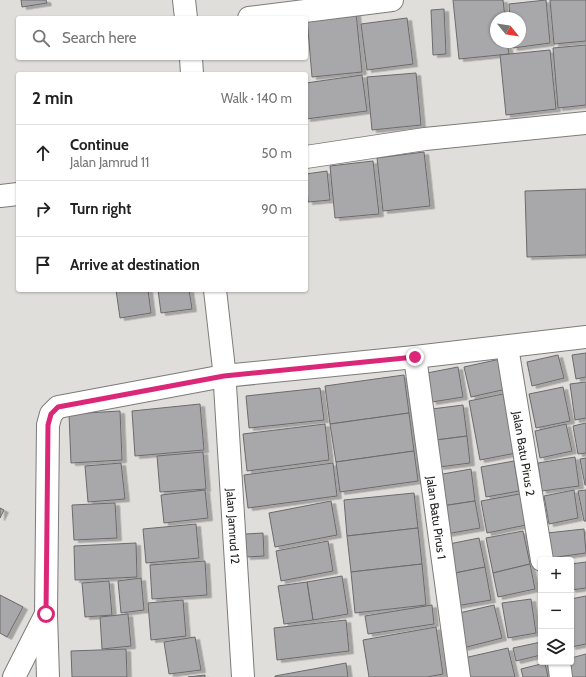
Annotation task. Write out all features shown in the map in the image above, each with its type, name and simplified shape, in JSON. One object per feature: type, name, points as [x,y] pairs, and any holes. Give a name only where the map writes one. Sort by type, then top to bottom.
[{"type":"street","points":[[184,0],[186,16]]},
{"type":"street","points":[[265,16],[392,0]]},
{"type":"street","points":[[191,60],[192,72]]},
{"type":"street","points":[[308,157],[425,139],[586,123]]},
{"type":"street","points":[[0,196],[16,194]]},
{"type":"street","name":"Jalan Jamrud 12","points":[[216,292],[224,373],[243,677]]},
{"type":"street","points":[[48,677],[46,614],[48,425],[51,414],[58,407],[224,373],[415,357],[507,347],[586,336]]},
{"type":"street","name":"Jalan Batu Pirus 2","points":[[507,347],[542,557]]},
{"type":"street","name":"Jalan Batu Pirus 1","points":[[415,357],[459,677]]},
{"type":"street","points":[[14,677],[46,614]]},
{"type":"street","points":[[559,665],[561,677]]},
{"type":"building","points":[[21,0],[46,0],[47,3],[22,7]]},
{"type":"building","points":[[453,0],[503,0],[504,12],[490,12],[490,48],[508,48],[509,54],[459,59]]},
{"type":"building","points":[[546,0],[550,43],[526,46],[526,12],[510,12],[509,4]]},
{"type":"building","points":[[550,0],[586,0],[586,41],[554,44]]},
{"type":"building","points":[[444,9],[446,54],[433,55],[431,10]]},
{"type":"building","points":[[356,13],[362,72],[312,77],[308,18]]},
{"type":"building","points":[[407,18],[413,64],[367,70],[361,24]]},
{"type":"building","points":[[586,45],[586,105],[558,108],[553,48]]},
{"type":"building","points":[[550,50],[556,109],[506,115],[500,55]]},
{"type":"building","points":[[416,73],[421,125],[372,130],[367,77]]},
{"type":"building","points":[[362,75],[367,111],[308,119],[308,83]]},
{"type":"building","points":[[424,152],[430,206],[383,211],[377,158]]},
{"type":"building","points":[[373,161],[379,214],[335,218],[330,166]]},
{"type":"building","points":[[327,171],[330,200],[308,202],[308,174]]},
{"type":"building","points":[[586,189],[586,255],[527,257],[525,191]]},
{"type":"building","points":[[116,292],[148,292],[151,313],[120,318]]},
{"type":"building","points":[[158,292],[189,292],[192,309],[161,313]]},
{"type":"building","points":[[586,353],[586,377],[576,379],[572,355]]},
{"type":"building","points":[[558,355],[564,378],[532,386],[527,362]]},
{"type":"building","points":[[505,358],[511,388],[471,397],[464,367]]},
{"type":"building","points":[[458,367],[463,397],[432,402],[427,373]]},
{"type":"building","points":[[404,375],[409,413],[330,424],[325,386]]},
{"type":"building","points":[[586,382],[586,418],[575,420],[570,384]]},
{"type":"building","points":[[563,387],[570,421],[536,428],[529,394]]},
{"type":"building","points":[[320,388],[324,420],[249,428],[246,396]]},
{"type":"building","points":[[503,394],[516,453],[480,460],[469,401]]},
{"type":"building","points":[[200,404],[204,450],[135,456],[132,411]]},
{"type":"building","points":[[463,405],[467,436],[436,440],[432,409]]},
{"type":"building","points":[[120,411],[122,460],[71,463],[69,414]]},
{"type":"building","points":[[409,413],[414,451],[336,462],[330,424]]},
{"type":"building","points":[[586,423],[586,453],[578,454],[573,426]]},
{"type":"building","points":[[325,424],[329,460],[247,471],[243,434]]},
{"type":"building","points":[[566,424],[572,451],[540,458],[535,431]]},
{"type":"building","points":[[467,436],[470,463],[439,467],[436,440]]},
{"type":"building","points":[[414,451],[418,481],[340,492],[336,462]]},
{"type":"building","points":[[203,452],[206,489],[160,492],[157,456]]},
{"type":"building","points":[[575,457],[579,486],[542,491],[538,463]]},
{"type":"building","points":[[586,458],[586,485],[585,485],[580,459]]},
{"type":"building","points":[[514,461],[519,491],[486,497],[481,467]]},
{"type":"building","points":[[121,463],[125,499],[88,502],[85,466]]},
{"type":"building","points":[[333,463],[337,496],[248,508],[244,475]]},
{"type":"building","points":[[471,469],[475,501],[442,506],[437,475]]},
{"type":"building","points":[[205,490],[208,518],[164,523],[161,495]]},
{"type":"building","points":[[574,490],[578,518],[549,524],[544,496]]},
{"type":"building","points":[[586,490],[586,521],[584,521],[578,491]]},
{"type":"building","points":[[414,493],[418,528],[347,536],[344,500]]},
{"type":"building","points":[[525,493],[531,524],[487,533],[481,501]]},
{"type":"building","points":[[331,501],[337,535],[275,547],[269,513]]},
{"type":"building","points":[[475,501],[480,528],[446,534],[442,506]]},
{"type":"building","points":[[115,503],[117,538],[74,540],[72,505]]},
{"type":"building","points":[[0,508],[4,510],[0,518]]},
{"type":"building","points":[[196,524],[199,558],[146,563],[143,529]]},
{"type":"building","points":[[418,528],[422,564],[351,572],[347,536]]},
{"type":"building","points":[[584,529],[586,553],[550,557],[547,533]]},
{"type":"building","points":[[523,531],[530,564],[493,573],[486,538]]},
{"type":"building","points":[[263,533],[264,556],[246,557],[245,534]]},
{"type":"building","points":[[479,538],[485,567],[450,574],[444,545]]},
{"type":"building","points":[[328,541],[333,571],[281,581],[276,551]]},
{"type":"building","points":[[136,543],[137,577],[75,580],[74,546]]},
{"type":"building","points":[[205,561],[207,595],[152,599],[150,565]]},
{"type":"building","points":[[586,562],[586,588],[574,590],[574,564]]},
{"type":"building","points":[[422,564],[426,605],[355,613],[351,572]]},
{"type":"building","points":[[530,564],[535,589],[498,597],[493,573]]},
{"type":"building","points":[[485,567],[491,600],[456,606],[450,574]]},
{"type":"building","points":[[342,576],[348,614],[313,620],[307,582]]},
{"type":"building","points":[[141,578],[144,610],[121,613],[118,581]]},
{"type":"building","points":[[109,581],[112,615],[85,617],[82,583]]},
{"type":"building","points":[[307,582],[313,620],[284,624],[278,586]]},
{"type":"building","points":[[0,595],[23,607],[7,637],[0,633]]},
{"type":"building","points":[[586,596],[586,644],[574,646],[574,629],[574,598]]},
{"type":"building","points":[[531,599],[536,633],[508,638],[502,603]]},
{"type":"building","points":[[183,600],[186,636],[151,640],[148,603]]},
{"type":"building","points":[[432,605],[434,624],[368,634],[365,616]]},
{"type":"building","points":[[494,605],[502,638],[463,648],[455,614]]},
{"type":"building","points":[[128,614],[131,646],[102,649],[100,617]]},
{"type":"building","points":[[346,620],[349,651],[277,660],[274,628]]},
{"type":"building","points":[[436,627],[443,674],[427,677],[369,677],[363,640]]},
{"type":"building","points":[[195,637],[201,670],[169,674],[164,642]]},
{"type":"building","points":[[538,643],[538,656],[516,661],[513,648]]},
{"type":"building","points":[[508,648],[515,677],[469,677],[464,658]]},
{"type":"building","points":[[126,649],[127,677],[72,677],[71,651]]},
{"type":"building","points":[[586,654],[586,677],[572,677],[569,665],[574,665],[574,657]]},
{"type":"building","points":[[346,663],[348,677],[275,677],[275,676]]},
{"type":"building","points":[[538,665],[545,665],[548,677],[523,677],[521,669]]},
{"type":"building","points":[[205,675],[205,677],[188,677]]},
{"type":"route","points":[[46,614],[48,425],[51,414],[58,407],[224,376],[415,357]]}]
